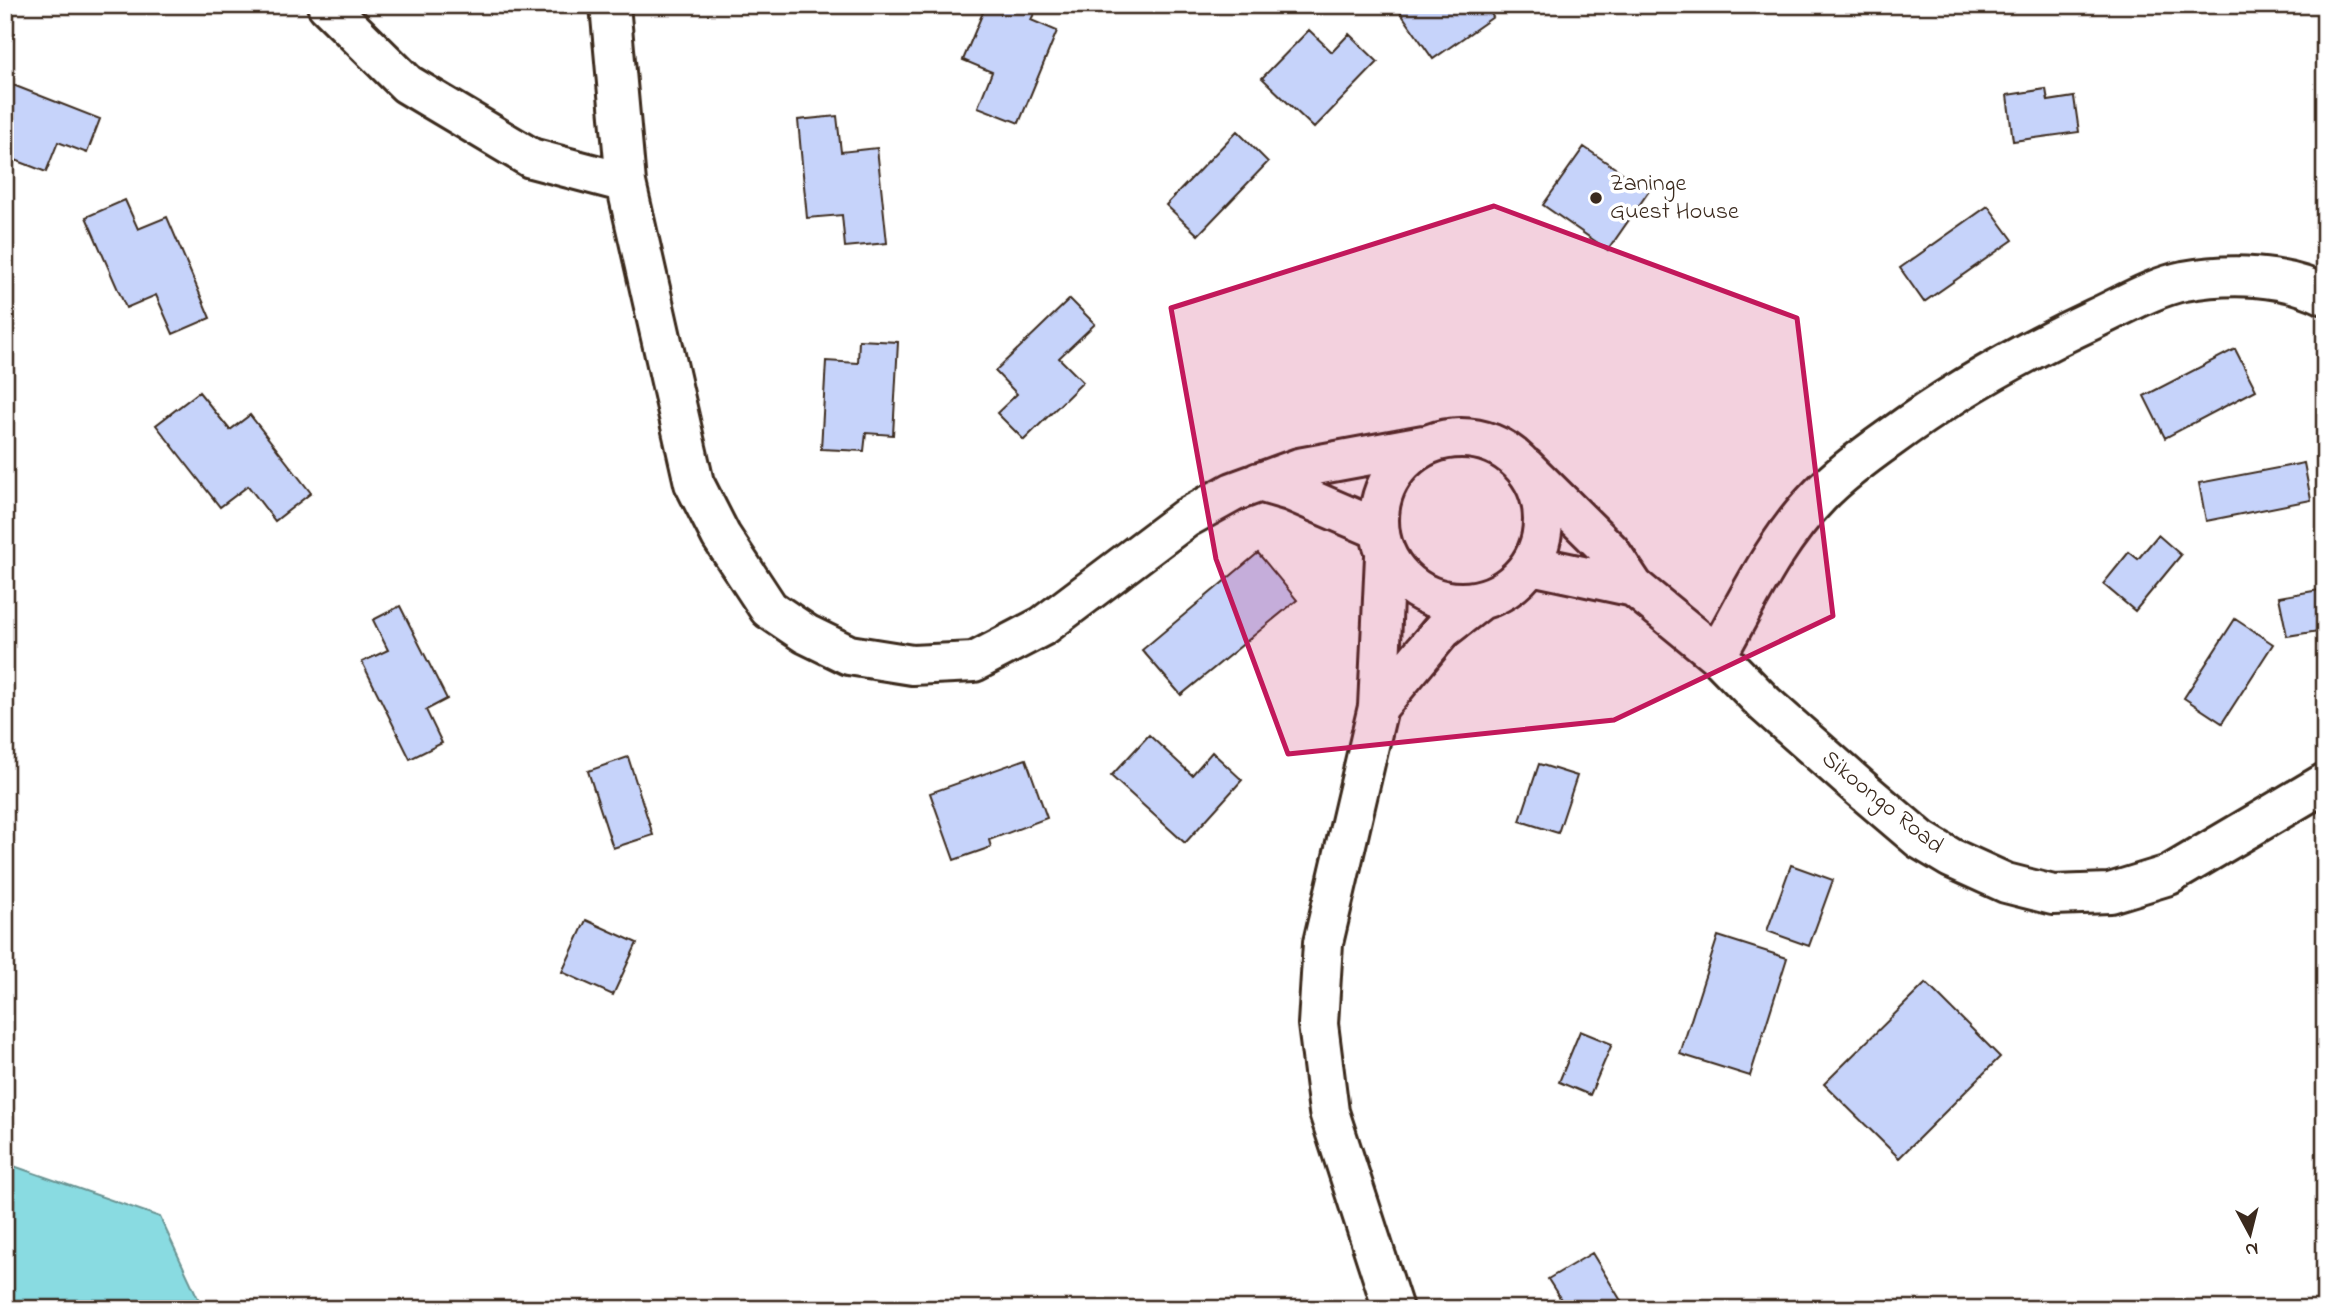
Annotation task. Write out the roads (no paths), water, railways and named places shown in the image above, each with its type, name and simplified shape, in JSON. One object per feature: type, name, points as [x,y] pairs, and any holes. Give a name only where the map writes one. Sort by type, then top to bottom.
[{"type":"street","points":[[327,5],[407,85],[531,158],[626,183]]},
{"type":"street","points":[[610,5],[626,183],[694,483],[721,536],[769,609],[806,634],[849,655],[912,665],[974,662],[1043,626],[1186,518],[1233,492],[1299,468],[1424,445],[1448,438],[1477,439],[1504,449],[1610,551],[1634,587]]},
{"type":"street","points":[[1717,655],[1773,553],[1820,495],[1871,452],[1943,400],[2022,353],[2149,293],[2183,282],[2241,275],[2308,287],[2325,295]]},
{"type":"street","points":[[1393,1309],[1329,1112],[1320,1058],[1318,1024],[1323,943],[1378,707],[1382,542],[1378,504],[1388,480],[1403,460],[1424,445]]},
{"type":"street","points":[[1378,707],[1442,630],[1478,602],[1507,588],[1531,565],[1541,542],[1544,515],[1539,490],[1525,467]]},
{"type":"street","points":[[1259,482],[1290,491],[1382,542],[1401,579],[1423,594],[1450,603],[1478,602]]},
{"type":"street","points":[[1531,565],[1634,587]]},
{"type":"street","name":"Sikoongo Road","points":[[1634,587],[1717,655],[1765,704],[1922,840],[1951,858],[2007,883],[2053,895],[2110,893],[2169,875],[2325,783]]},
{"type":"water","points":[[5,1163],[160,1217],[203,1309],[5,1309]]},
{"type":"place","name":"Zaninge Guest House","points":[[1596,198]]}]
